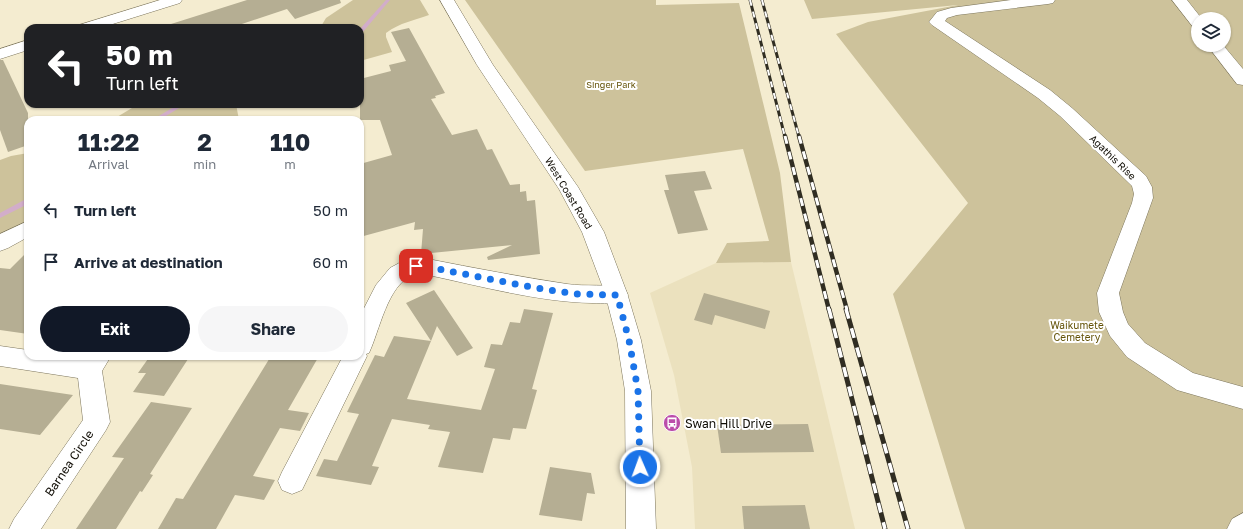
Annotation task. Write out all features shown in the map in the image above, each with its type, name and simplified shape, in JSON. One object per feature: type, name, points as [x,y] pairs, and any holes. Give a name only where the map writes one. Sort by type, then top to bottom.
[{"type":"main road","points":[[97,24],[175,0]]},
{"type":"main road","name":"West Coast Road","points":[[447,0],[485,65],[568,187],[593,232],[617,295],[629,340],[638,391],[641,529]]},
{"type":"main road","name":"Agathis Rise","points":[[1048,0],[956,11],[942,15],[937,22],[1055,102],[1141,183],[1145,193],[1108,293],[1111,312],[1118,328],[1136,350],[1186,382],[1243,398]]},
{"type":"main road","points":[[1179,0],[1191,15]]},
{"type":"main road","points":[[0,54],[24,46]]},
{"type":"main road","points":[[1221,52],[1243,80]]},
{"type":"main road","points":[[0,243],[24,230]]},
{"type":"main road","points":[[364,337],[381,297],[390,281],[399,272],[416,266],[577,294],[617,295]]},
{"type":"main road","name":"Barnea Circle","points":[[0,356],[24,358]]},
{"type":"main road","name":"Barnea Circle","points":[[24,529],[98,422],[94,362],[63,360]]},
{"type":"main road","points":[[292,481],[354,360]]},
{"type":"shaded area","points":[[791,262],[855,529],[695,529],[692,467],[674,375],[650,293],[716,263]]},
{"type":"green space","points":[[353,0],[420,0],[429,15],[391,29],[386,33],[386,37],[392,52],[364,60],[364,24],[322,24],[326,18]]},
{"type":"green space","name":"Singer Park","points":[[465,0],[656,0],[656,5],[739,3],[780,173],[791,262],[716,263],[727,243],[769,241],[743,149],[585,171]]},
{"type":"green space","name":"Waikumete Cemetery","points":[[804,0],[1243,0],[1243,529],[965,529],[893,294],[968,203],[836,34],[868,22],[958,5],[812,19]]},
{"type":"green space","points":[[132,108],[237,108],[238,116],[119,116]]},
{"type":"green space","points":[[24,154],[24,222],[0,236],[0,160]]},
{"type":"building","points":[[247,0],[340,0],[341,3],[295,19],[287,9],[242,24],[171,24]]},
{"type":"building","points":[[409,28],[445,93],[431,99],[452,135],[477,129],[487,150],[492,149],[510,185],[520,184],[520,192],[526,191],[527,201],[535,200],[540,254],[488,260],[487,257],[512,245],[421,254],[423,229],[414,230],[415,222],[364,236],[364,163],[392,155],[380,120],[364,120],[364,116],[360,116],[360,108],[364,108],[364,78],[391,71],[389,65],[406,61],[391,32]]},
{"type":"building","points":[[0,60],[3,60],[24,105],[24,108],[26,108],[28,113],[28,116],[24,116],[24,146],[8,152],[0,130]]},
{"type":"building","points":[[705,171],[712,189],[694,191],[708,230],[678,234],[664,190],[669,190],[665,175]]},
{"type":"building","points":[[24,255],[24,333],[0,330],[0,268],[10,269]]},
{"type":"building","points":[[434,290],[473,348],[457,356],[437,326],[431,341],[406,303]]},
{"type":"building","points":[[704,293],[770,311],[765,329],[715,315],[712,325],[694,320]]},
{"type":"building","points":[[524,309],[553,313],[532,389],[537,390],[526,429],[513,428],[510,440],[493,438],[483,473],[438,467],[450,432],[428,429],[430,425],[392,419],[372,466],[379,467],[371,485],[316,476],[324,459],[337,461],[359,414],[347,412],[375,355],[384,357],[394,336],[431,341],[407,399],[481,410],[495,369],[484,367],[491,344],[502,345],[510,322],[520,323]]},
{"type":"building","points":[[147,360],[187,360],[164,396],[133,392],[146,373],[138,373]]},
{"type":"building","points":[[269,360],[317,360],[288,410],[309,413],[300,431],[280,428],[253,476],[275,480],[264,500],[235,495],[216,529],[158,529],[176,498],[183,499]]},
{"type":"building","points":[[0,384],[73,395],[40,435],[0,429]]},
{"type":"building","points":[[151,402],[192,408],[150,474],[153,475],[142,492],[140,491],[116,529],[76,529],[124,458],[112,457]]},
{"type":"building","points":[[808,424],[814,452],[721,453],[717,425]]},
{"type":"building","points":[[550,467],[591,473],[595,494],[587,493],[582,521],[539,515]]},
{"type":"building","points":[[805,505],[810,529],[744,529],[742,506]]},
{"type":"waterway","points":[[364,27],[388,0]]},
{"type":"waterway","points":[[162,116],[176,108]]},
{"type":"waterway","points":[[0,216],[24,203]]},
{"type":"railway","points":[[750,0],[785,137]]},
{"type":"railway","points":[[762,0],[799,137]]},
{"type":"railway","points":[[785,136],[829,310]]},
{"type":"railway","points":[[799,136],[847,310]]},
{"type":"railway","points":[[829,309],[885,529]]},
{"type":"railway","points":[[846,309],[908,529]]},
{"type":"place","name":"Swan Hill Drive","points":[[672,423]]},
{"type":"route","points":[[416,266],[577,294],[617,295],[629,340],[638,391],[640,467]]}]
